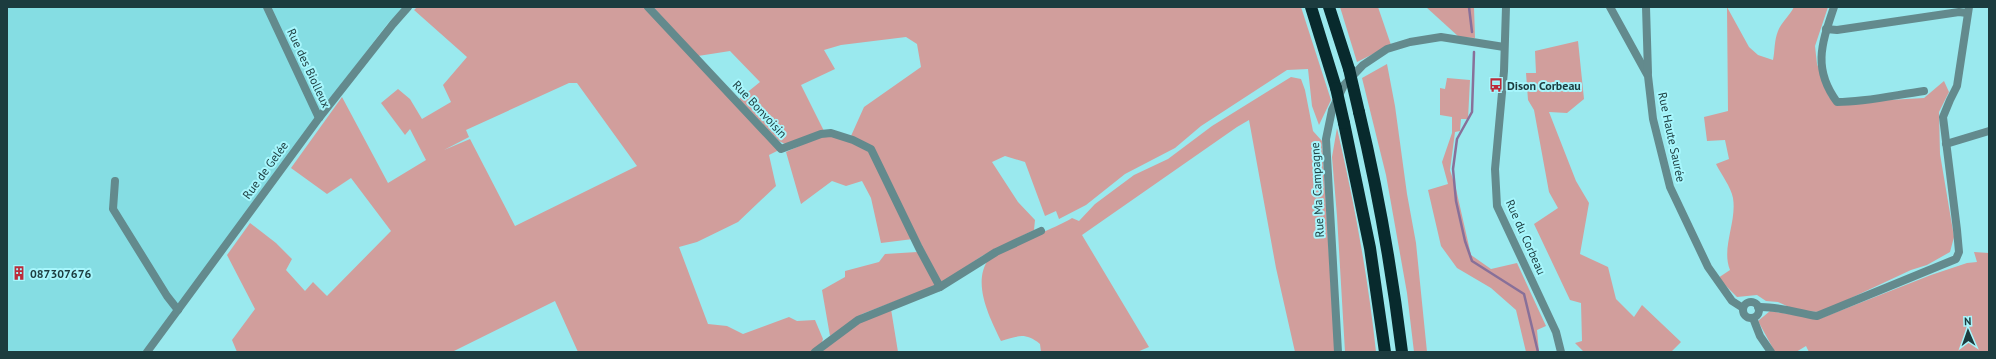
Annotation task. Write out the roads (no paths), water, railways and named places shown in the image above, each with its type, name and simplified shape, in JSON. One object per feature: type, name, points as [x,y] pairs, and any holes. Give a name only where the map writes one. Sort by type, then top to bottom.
[{"type":"highway","points":[[1311,7],[1336,88],[1344,123],[1370,248],[1385,352]]},
{"type":"highway","points":[[1329,7],[1349,69],[1374,177],[1387,246],[1402,352]]},
{"type":"street","name":"Rue des Biolleux","points":[[267,7],[319,118]]},
{"type":"street","name":"Rue de Gelée","points":[[147,352],[319,118],[392,24],[408,7]]},
{"type":"street","name":"Rue Bonvoisin","points":[[648,7],[781,149],[821,134],[831,133],[853,140],[871,149],[918,248],[940,287]]},
{"type":"street","name":"Rue du Corbeau","points":[[1506,7],[1495,169],[1497,206],[1556,332],[1561,352]]},
{"type":"street","name":"Rue Haute Saurée","points":[[1610,7],[1648,76],[1654,119],[1670,187],[1708,268],[1732,301],[1743,308],[1743,313],[1747,317],[1753,318],[1760,336],[1771,352]]},
{"type":"street","points":[[1646,7],[1648,76]]},
{"type":"street","points":[[1834,7],[1821,45],[1821,64],[1832,94],[1837,102],[1875,100],[1893,95],[1924,92]]},
{"type":"street","points":[[1743,308],[1745,304],[1751,302],[1758,307],[1769,306],[1796,313],[1817,316],[1956,259],[1959,252],[1943,117],[1957,86],[1968,10],[1837,30],[1826,29]]},
{"type":"street","name":"Rue Ma Campagne","points":[[1338,352],[1326,139],[1332,110],[1344,86],[1363,65],[1387,49],[1410,42],[1441,37],[1504,46]]},
{"type":"street","points":[[1946,144],[1989,131]]},
{"type":"street","points":[[114,181],[113,209],[167,296],[178,310]]},
{"type":"street","points":[[815,352],[858,320],[940,287],[996,252],[1041,231]]},
{"type":"street","points":[[1753,318],[1758,314],[1758,307]]},
{"type":"waterway","points":[[1469,7],[1472,32]]},
{"type":"waterway","points":[[1474,52],[1472,112],[1457,139],[1453,169],[1456,201],[1465,241],[1472,261],[1524,294],[1538,352]]},
{"type":"place","name":"Dison Corbeau","points":[[1496,85]]},
{"type":"place","name":"087307676","points":[[19,273]]}]
